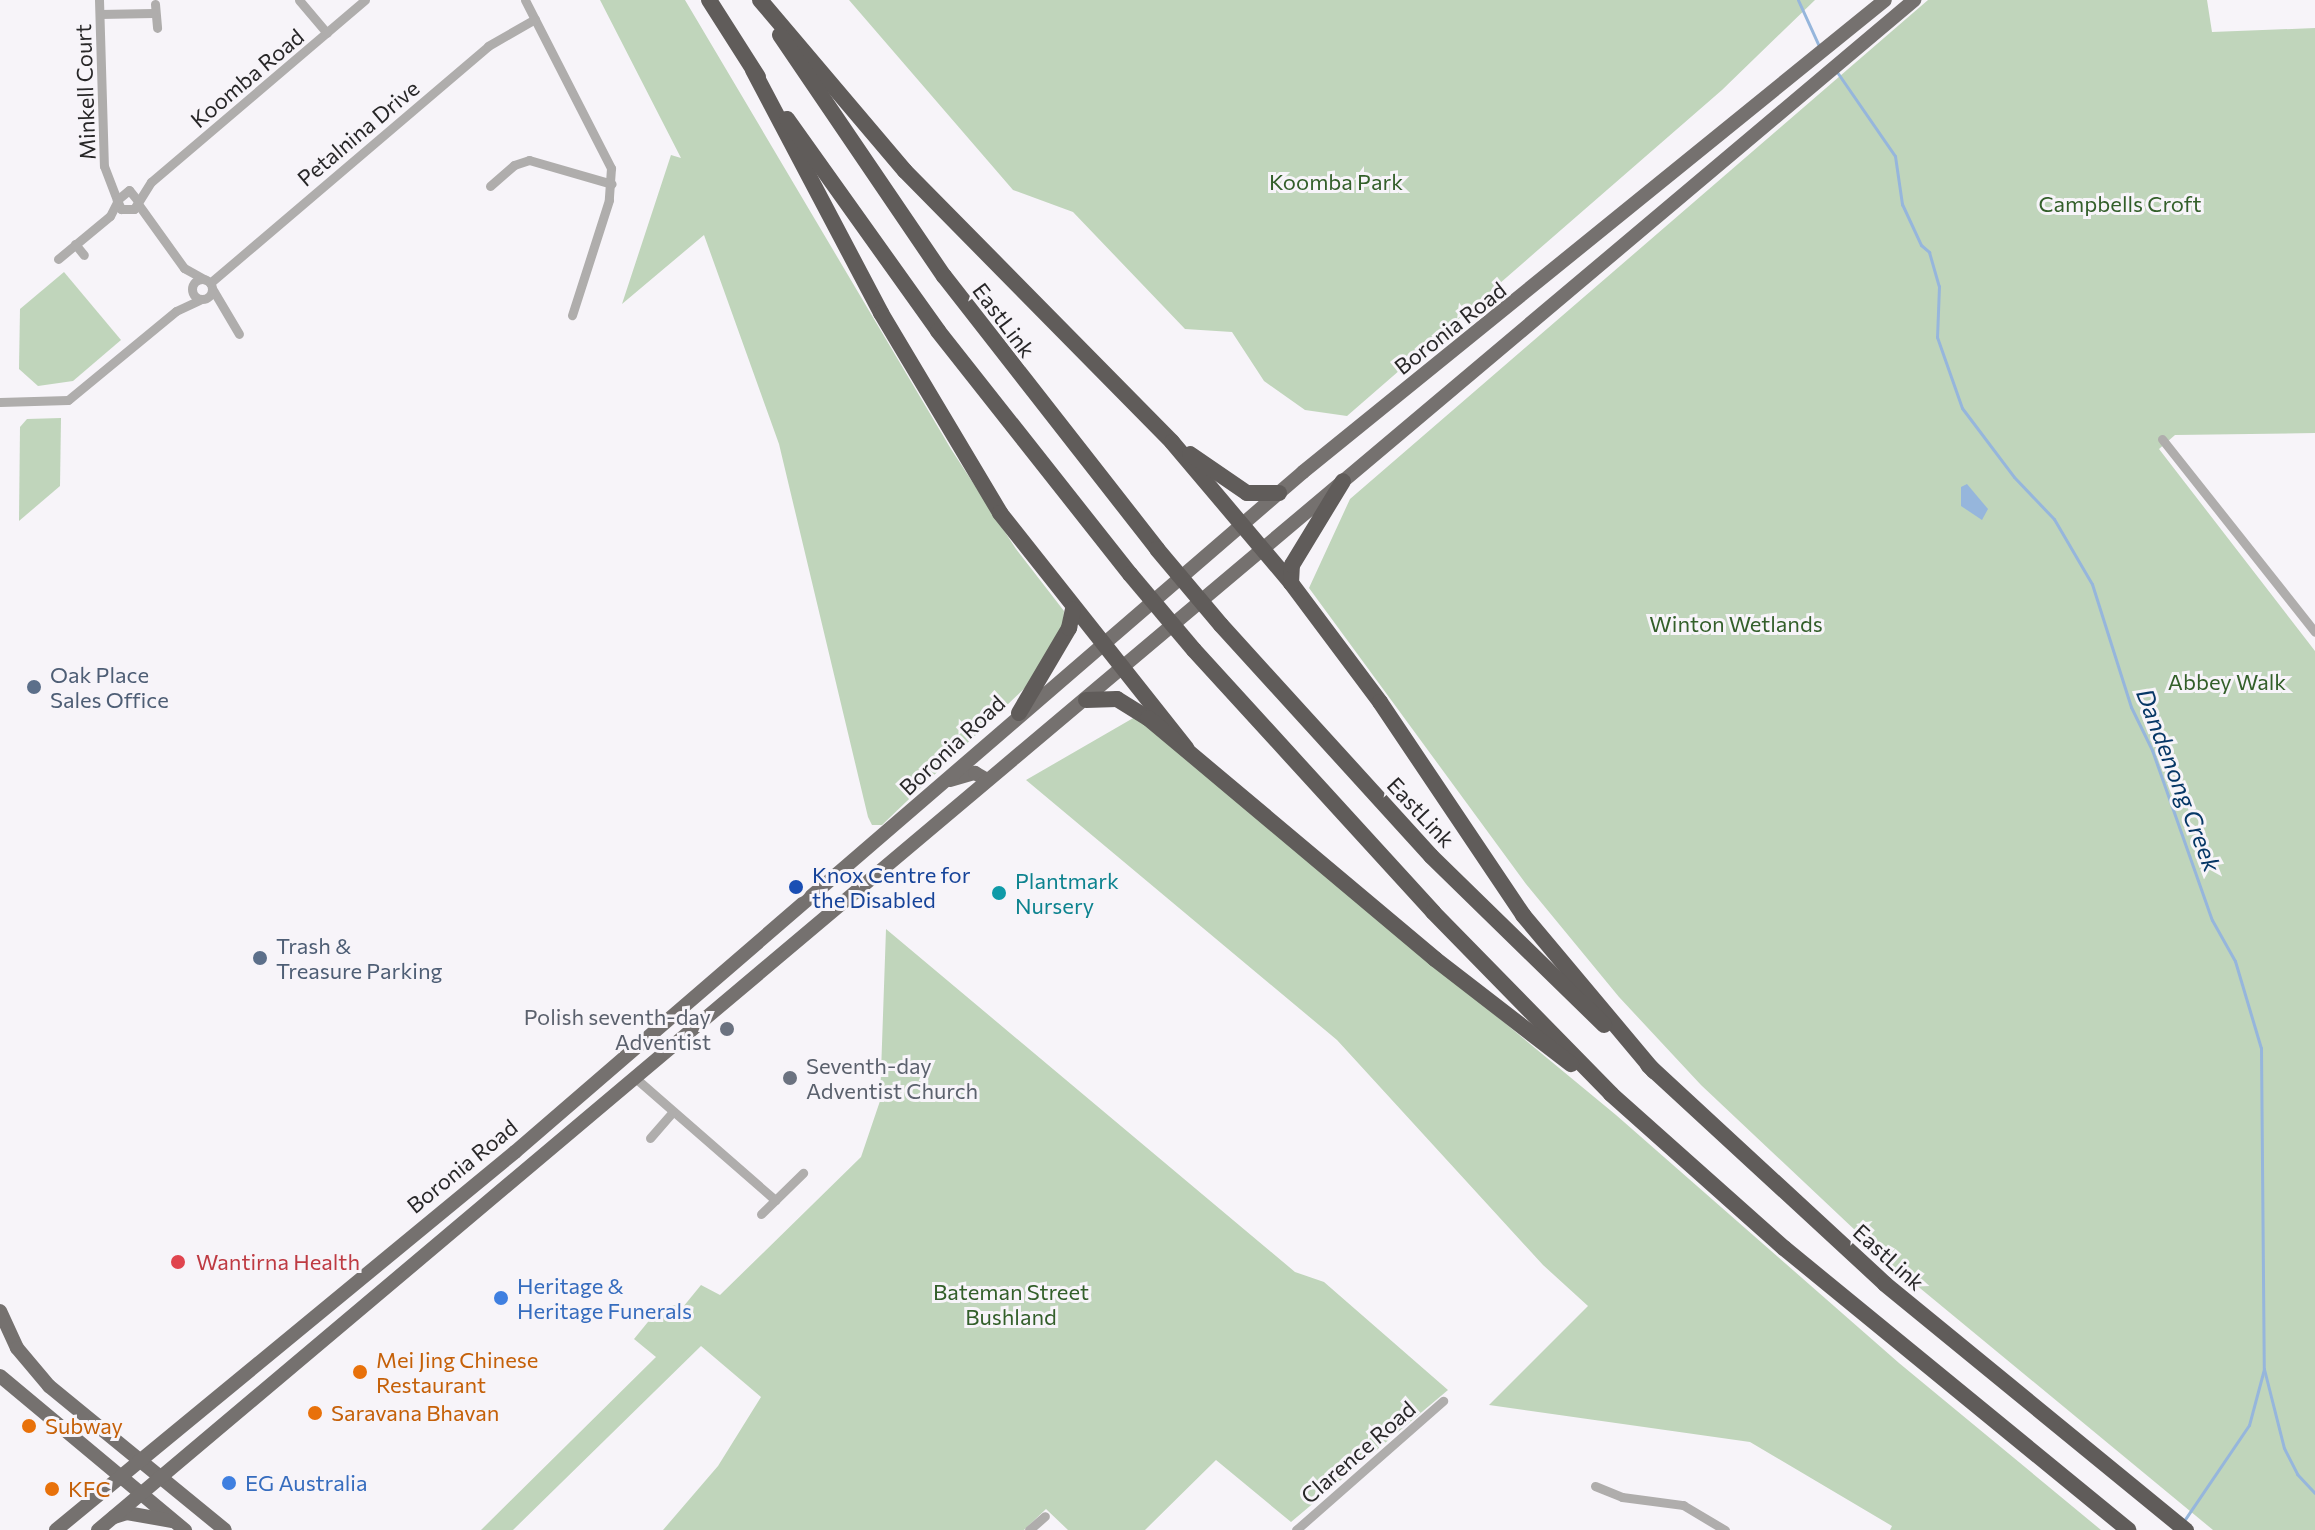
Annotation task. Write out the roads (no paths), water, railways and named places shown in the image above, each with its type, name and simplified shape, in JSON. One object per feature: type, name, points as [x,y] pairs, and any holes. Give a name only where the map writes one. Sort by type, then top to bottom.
[{"type":"highway","points":[[709,0],[753,70],[938,331],[1130,574],[1194,650],[1433,912],[1611,1094],[1784,1248],[2126,1528]]},
{"type":"highway","points":[[759,0],[953,223],[1067,331],[1172,442],[1291,583],[1380,702],[1523,915],[1654,1071]]},
{"type":"highway","name":"EastLink","points":[[759,0],[944,276],[1157,549],[1221,625],[1431,856],[1546,973],[1885,1284],[2186,1530]]},
{"type":"highway","points":[[753,70],[821,206],[1000,513],[1186,748]]},
{"type":"highway","points":[[1172,442],[1247,493],[1279,493]]},
{"type":"highway","points":[[1291,583],[1292,565],[1343,481]]},
{"type":"highway","points":[[1019,713],[1069,628],[1073,609]]},
{"type":"highway","points":[[1086,700],[1117,699],[1186,748],[1435,959],[1611,1094]]},
{"type":"main road","name":"Boronia Road","points":[[56,1530],[758,945],[876,844],[1019,713],[1241,524],[1587,246],[1885,0]]},
{"type":"main road","name":"Boronia Road","points":[[98,1530],[633,1076],[1086,700],[1598,261],[1914,0]]},
{"type":"main road","points":[[1587,246],[1598,261]]},
{"type":"main road","points":[[945,781],[975,773],[987,780]]},
{"type":"main road","points":[[876,844],[891,861]]},
{"type":"main road","points":[[758,945],[782,954]]},
{"type":"main road","points":[[338,1294],[352,1314]]},
{"type":"main road","points":[[0,1311],[38,1375],[225,1530]]},
{"type":"main road","points":[[0,1376],[181,1526]]},
{"type":"main road","points":[[113,1518],[127,1513],[181,1526]]},
{"type":"street","name":"Minkell Court","points":[[99,0],[104,166],[117,201]]},
{"type":"street","points":[[299,0],[327,33]]},
{"type":"street","name":"Koomba Road","points":[[138,202],[151,182],[365,0]]},
{"type":"street","points":[[525,0],[606,154],[612,184],[572,315]]},
{"type":"street","points":[[100,14],[154,8],[157,28]]},
{"type":"street","name":"Petalnina Drive","points":[[209,284],[488,46],[535,19]]},
{"type":"street","points":[[490,186],[514,165],[529,160],[612,184]]},
{"type":"street","name":"Minkell Court","points":[[111,181],[128,190]]},
{"type":"street","name":"Koomba Road","points":[[128,190],[151,182]]},
{"type":"street","points":[[110,216],[117,201],[128,190],[150,225],[184,268],[192,289],[201,300],[224,316]]},
{"type":"street","points":[[117,201],[125,211],[150,225]]},
{"type":"street","points":[[58,259],[110,216],[138,202]]},
{"type":"street","points":[[75,244],[84,255]]},
{"type":"street","points":[[184,268],[209,284],[224,316],[239,334]]},
{"type":"street","points":[[0,402],[68,400],[176,311],[192,289],[209,284]]},
{"type":"street","points":[[176,311],[201,300],[209,284]]},
{"type":"street","points":[[2162,439],[2315,632]]},
{"type":"street","points":[[633,1076],[775,1200]]},
{"type":"street","points":[[650,1138],[672,1113]]},
{"type":"street","points":[[761,1214],[803,1173]]},
{"type":"street","name":"Clarence Road","points":[[1296,1530],[1443,1401]]},
{"type":"street","points":[[1595,1486],[1622,1497],[1683,1505],[1725,1530]]},
{"type":"street","points":[[1029,1530],[1045,1516]]},
{"type":"water","points":[[1967,484],[1988,509],[1982,520],[1961,506],[1961,487]]},
{"type":"waterway","name":"Dandenong Creek","points":[[1798,0],[1819,46]]},
{"type":"waterway","name":"Dandenong Creek","points":[[1837,72],[1895,156],[1902,204],[1921,245],[1929,252],[1939,286],[1937,337],[1962,408],[2014,477],[2054,519],[2092,584],[2131,707],[2152,750],[2212,920],[2235,961],[2261,1048],[2264,1369],[2249,1425],[2185,1519]]},
{"type":"waterway","points":[[2264,1369],[2284,1448],[2297,1474],[2315,1493]]},
{"type":"place","name":"Oak Place Sales Office","points":[[34,687]]},
{"type":"place","name":"Knox Centre for the Disabled","points":[[796,887]]},
{"type":"place","name":"Plantmark Nursery","points":[[999,893]]},
{"type":"place","name":"Trash & Treasure Parking","points":[[260,958]]},
{"type":"place","name":"Polish seventh-day Adventist","points":[[727,1029]]},
{"type":"place","name":"Seventh-day Adventist Church","points":[[790,1078]]},
{"type":"place","name":"Wantirna Health","points":[[178,1262]]},
{"type":"place","name":"Heritage & Heritage Funerals","points":[[501,1298]]},
{"type":"place","name":"Mei Jing Chinese Restaurant","points":[[360,1372]]},
{"type":"place","name":"Saravana Bhavan","points":[[315,1413]]},
{"type":"place","name":"Subway","points":[[29,1426]]},
{"type":"place","name":"EG Australia","points":[[229,1483]]},
{"type":"place","name":"KFC","points":[[52,1489]]},
{"type":"park label","name":"Koomba Park","points":[[1336,182]]},
{"type":"park label","name":"Campbells Croft","points":[[2120,204]]},
{"type":"park label","name":"Winton Wetlands","points":[[1736,624]]},
{"type":"park label","name":"Abbey Walk","points":[[2227,682]]},
{"type":"park label","name":"Bateman Street Bushland","points":[[1011,1304]]}]
